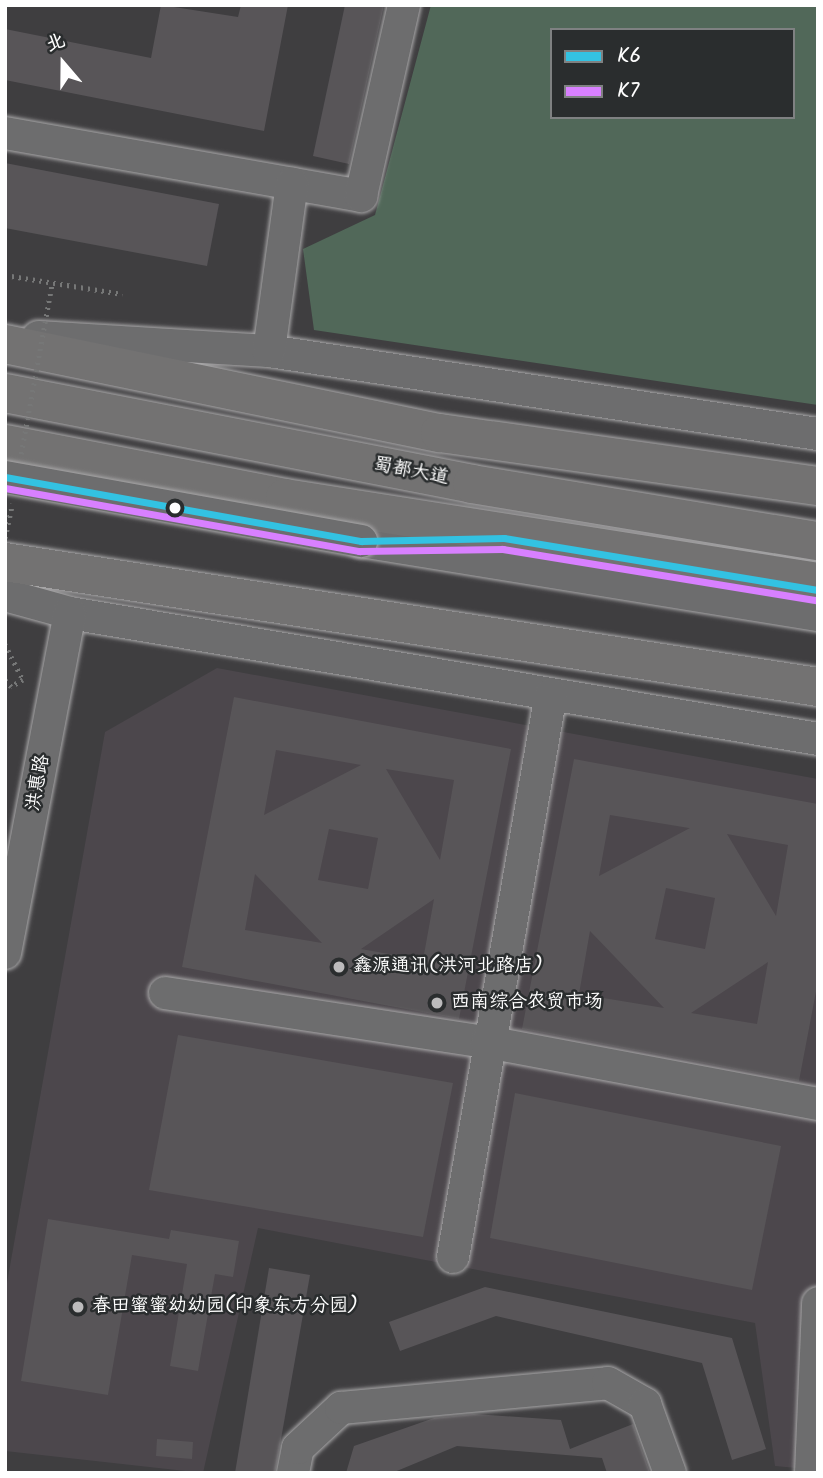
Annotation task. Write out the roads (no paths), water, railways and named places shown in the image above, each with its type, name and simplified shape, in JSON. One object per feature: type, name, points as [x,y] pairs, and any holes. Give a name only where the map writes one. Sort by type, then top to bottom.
[{"type":"main road","points":[[5,344],[440,433],[818,486]]},
{"type":"main road","name":"蜀都大道","points":[[5,393],[472,484],[818,541]]},
{"type":"main road","points":[[11,469],[285,498],[818,582]]},
{"type":"main road","points":[[5,562],[371,622],[818,687]]},
{"type":"street","points":[[5,133],[361,196],[404,5]]},
{"type":"street","points":[[269,351],[292,184]]},
{"type":"street","points":[[5,335],[269,351],[818,434]]},
{"type":"street","points":[[11,469],[361,541],[818,615]]},
{"type":"street","points":[[361,541],[504,538],[818,590]]},
{"type":"street","points":[[5,595],[70,613],[818,739]]},
{"type":"street","name":"洪惠路","points":[[5,953],[70,613]]},
{"type":"street","points":[[453,1257],[487,1042],[551,694]]},
{"type":"street","points":[[165,993],[487,1042],[818,1104]]},
{"type":"street","points":[[811,1473],[818,1303]]},
{"type":"street","points":[[293,1473],[298,1448],[341,1408],[608,1383],[645,1404],[670,1473]]},
{"type":"place","name":"鑫源通讯(洪河北路店)","points":[[339,967]]},
{"type":"place","name":"西南综合农贸市场","points":[[437,1003]]},
{"type":"place","name":"春田蜜蜜幼幼园(印象东方分园)","points":[[78,1307]]}]
